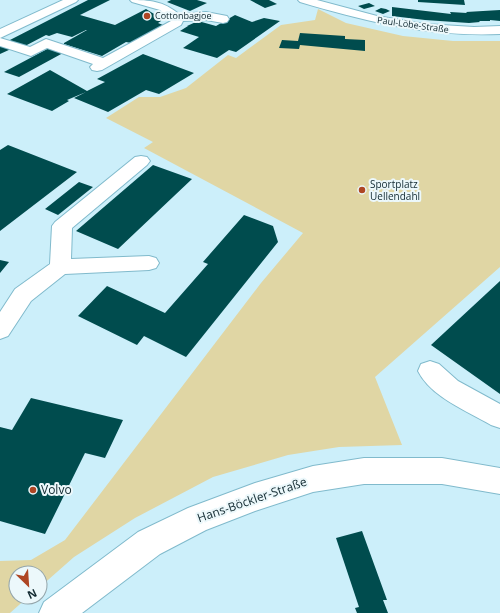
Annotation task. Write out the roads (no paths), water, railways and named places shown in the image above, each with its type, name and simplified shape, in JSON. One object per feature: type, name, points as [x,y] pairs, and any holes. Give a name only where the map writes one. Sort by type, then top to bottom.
[{"type":"street","points":[[0,34],[72,0]]},
{"type":"street","points":[[136,0],[164,8],[176,18],[206,16],[223,19]]},
{"type":"street","name":"Paul-Löbe-Straße","points":[[304,0],[373,20],[401,26],[457,31],[500,30]]},
{"type":"street","points":[[0,42],[31,52],[52,41],[100,65],[170,26],[176,22],[176,18]]},
{"type":"street","points":[[60,266],[62,226],[141,161]]},
{"type":"street","points":[[0,330],[23,296],[60,266],[148,263]]},
{"type":"street","points":[[430,371],[449,388],[500,417]]},
{"type":"street","name":"Hans-Böckler-Straße","points":[[55,613],[149,543],[198,518],[255,496],[313,479],[364,471],[442,471],[500,481]]},
{"type":"place","name":"Cottonbagjoe","points":[[147,16]]},
{"type":"place","name":"Sportplatz Uellendahl","points":[[362,190]]},
{"type":"place","name":"Volvo","points":[[33,490]]}]
